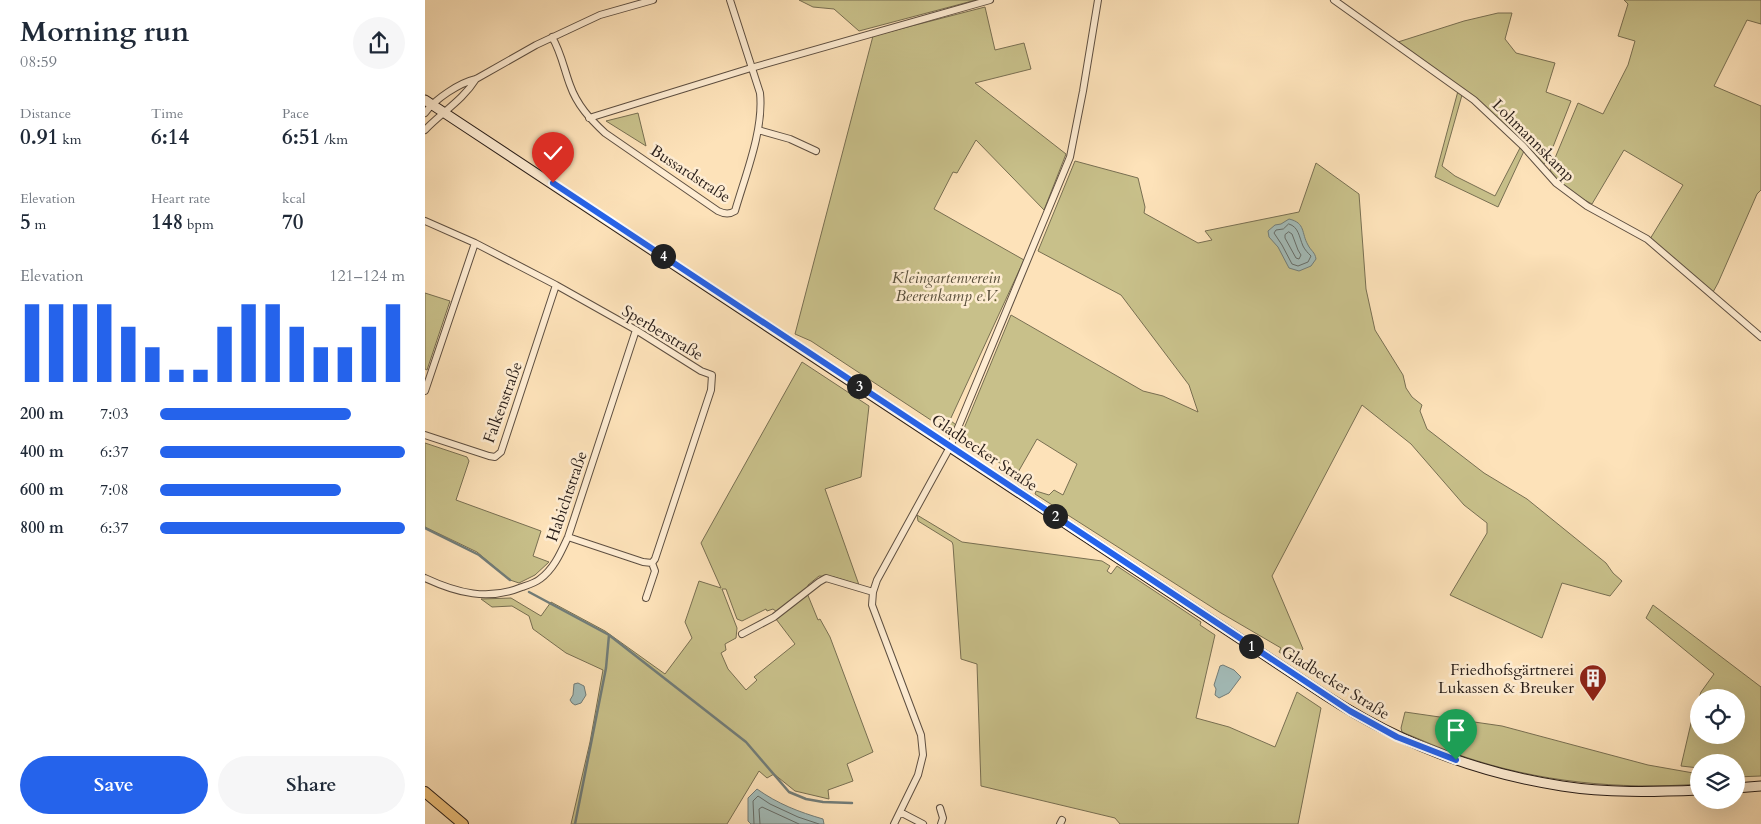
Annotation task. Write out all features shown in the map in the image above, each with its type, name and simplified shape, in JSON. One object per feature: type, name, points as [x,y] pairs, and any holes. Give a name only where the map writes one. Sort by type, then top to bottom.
[{"type":"main road","name":"Gladbecker Straße","points":[[428,102],[1350,711],[1397,737],[1456,760],[1509,776],[1562,786],[1621,792],[1690,790]]},
{"type":"main road","points":[[1745,787],[1761,786]]},
{"type":"main road","points":[[425,792],[463,824]]},
{"type":"street","points":[[425,113],[428,102],[465,81],[476,79],[514,56],[552,37],[600,15],[653,0]]},
{"type":"street","name":"Bussardstraße","points":[[552,37],[557,44],[570,87],[589,118],[605,133],[724,214],[731,214],[735,211],[759,130],[762,109],[760,94],[730,0]]},
{"type":"street","points":[[589,118],[751,68],[989,0]]},
{"type":"street","points":[[894,824],[918,775],[923,755],[921,734],[872,605],[873,592],[877,580],[950,447],[1070,157],[1098,0]]},
{"type":"street","name":"Lohmannskamp","points":[[1334,0],[1474,100],[1523,146],[1555,184],[1587,206],[1647,238],[1761,337]]},
{"type":"street","points":[[425,130],[476,79]]},
{"type":"street","points":[[759,130],[790,139],[816,151]]},
{"type":"street","name":"Sperberstraße","points":[[425,221],[475,243],[556,284],[701,370],[713,375],[711,390],[655,559],[652,563],[655,571],[646,598]]},
{"type":"street","points":[[425,391],[475,243]]},
{"type":"street","name":"Falkenstraße","points":[[425,434],[489,456],[495,457],[501,452],[556,284]]},
{"type":"street","name":"Habichtstraße","points":[[425,578],[459,592],[502,594],[541,578],[558,558],[568,537],[636,330]]},
{"type":"street","points":[[568,537],[643,562],[652,563]]},
{"type":"street","points":[[742,634],[773,617],[826,578],[873,592]]},
{"type":"street","points":[[940,808],[943,818],[941,824]]},
{"type":"street","points":[[900,812],[923,824]]},
{"type":"green space","points":[[799,0],[976,0],[859,31],[834,9],[813,7]]},
{"type":"green space","points":[[1624,0],[1761,0],[1761,24],[1747,20],[1714,86],[1761,106],[1761,190],[1757,194],[1713,292],[1650,239],[1683,185],[1624,150],[1592,204],[1563,186],[1550,170],[1578,103],[1603,114],[1628,65],[1635,41],[1618,36],[1628,4]]},
{"type":"green space","name":"Kleingartenverein Beerenkamp e.V.","points":[[985,7],[995,50],[1024,43],[1031,69],[975,83],[1066,154],[1044,210],[976,140],[957,173],[953,172],[934,209],[1024,260],[950,420],[956,425],[952,434],[811,341],[795,334],[873,36]]},
{"type":"green space","points":[[1498,13],[1512,13],[1505,39],[1516,53],[1555,63],[1546,92],[1571,101],[1549,157],[1544,164],[1523,142],[1398,42],[1464,21]]},
{"type":"green space","points":[[1458,91],[1462,95],[1442,166],[1455,176],[1495,196],[1521,146],[1524,151],[1498,207],[1435,177]]},
{"type":"green space","points":[[638,113],[646,146],[606,121]]},
{"type":"green space","points":[[1075,161],[1138,178],[1145,207],[1144,213],[1198,243],[1212,240],[1205,231],[1299,212],[1316,163],[1359,194],[1366,289],[1375,330],[1403,375],[1406,388],[1412,397],[1422,405],[1420,411],[1427,429],[1484,473],[1527,499],[1606,563],[1622,581],[1610,596],[1562,583],[1542,638],[1450,595],[1487,533],[1487,523],[1464,505],[1411,444],[1362,405],[1272,576],[1303,649],[1292,660],[1279,652],[1281,648],[1221,613],[1035,494],[1036,491],[1049,495],[1054,490],[1063,495],[1077,464],[1037,439],[1017,474],[960,438],[1011,315],[1143,391],[1163,396],[1198,412],[1189,385],[1121,295],[1038,251]]},
{"type":"green space","points":[[425,293],[450,301],[427,370],[425,369]]},
{"type":"green space","points":[[802,362],[869,406],[861,477],[825,489],[859,585],[834,577],[819,576],[808,585],[808,588],[777,612],[773,609],[767,611],[766,609],[742,621],[737,619],[726,589],[722,589],[737,628],[736,638],[725,644],[726,650],[721,653],[728,669],[746,690],[757,680],[754,677],[795,644],[776,619],[807,593],[818,620],[820,619],[830,637],[873,752],[847,764],[853,781],[828,790],[829,799],[795,791],[774,774],[767,778],[759,771],[727,824],[571,824],[590,742],[603,670],[566,653],[533,629],[529,616],[512,606],[492,607],[481,599],[511,598],[541,616],[551,602],[605,631],[665,674],[692,638],[685,622],[699,581],[721,588],[701,543]]},
{"type":"green space","points":[[425,443],[467,457],[469,461],[456,500],[541,531],[533,556],[549,562],[535,575],[519,583],[510,580],[477,552],[425,527]]},
{"type":"green space","points":[[917,515],[962,542],[1102,561],[1110,566],[1107,571],[1111,574],[1117,566],[1201,622],[1200,625],[1215,635],[1196,718],[1229,727],[1275,747],[1297,692],[1321,708],[1298,824],[1120,824],[1115,818],[981,786],[977,664],[961,659],[953,545],[952,542],[918,521]]},
{"type":"green space","points":[[1653,605],[1761,687],[1761,776],[1745,777],[1745,754],[1690,754],[1690,767],[1681,766],[1690,728],[1690,744],[1745,744],[1745,689],[1703,689],[1714,674],[1646,618]]},
{"type":"green space","points":[[1405,712],[1502,726],[1648,765],[1690,772],[1690,785],[1609,785],[1549,778],[1491,765],[1462,756],[1402,732],[1401,728]]},
{"type":"water","points":[[1289,219],[1301,226],[1306,241],[1316,259],[1311,266],[1299,271],[1289,268],[1278,247],[1269,237],[1268,231],[1275,225]]},
{"type":"water","points":[[1223,665],[1234,670],[1241,677],[1229,693],[1219,698],[1215,695],[1216,689],[1214,685],[1220,666]]},
{"type":"water","points":[[578,683],[584,686],[586,695],[581,703],[575,705],[570,700],[573,695],[574,684]]},
{"type":"water","points":[[757,789],[789,807],[823,819],[824,824],[751,824],[748,821],[748,798]]},
{"type":"waterway","points":[[425,528],[479,555],[510,580]]},
{"type":"waterway","points":[[529,592],[609,635],[606,668],[575,824]]},
{"type":"waterway","points":[[609,635],[746,742],[789,792],[806,799],[823,802],[852,803]]},
{"type":"place","name":"Friedhofsgärtnerei Lukassen & Breuker","points":[[1593,702]]},
{"type":"route","points":[[553,183],[1350,711],[1397,737],[1456,760]]}]
